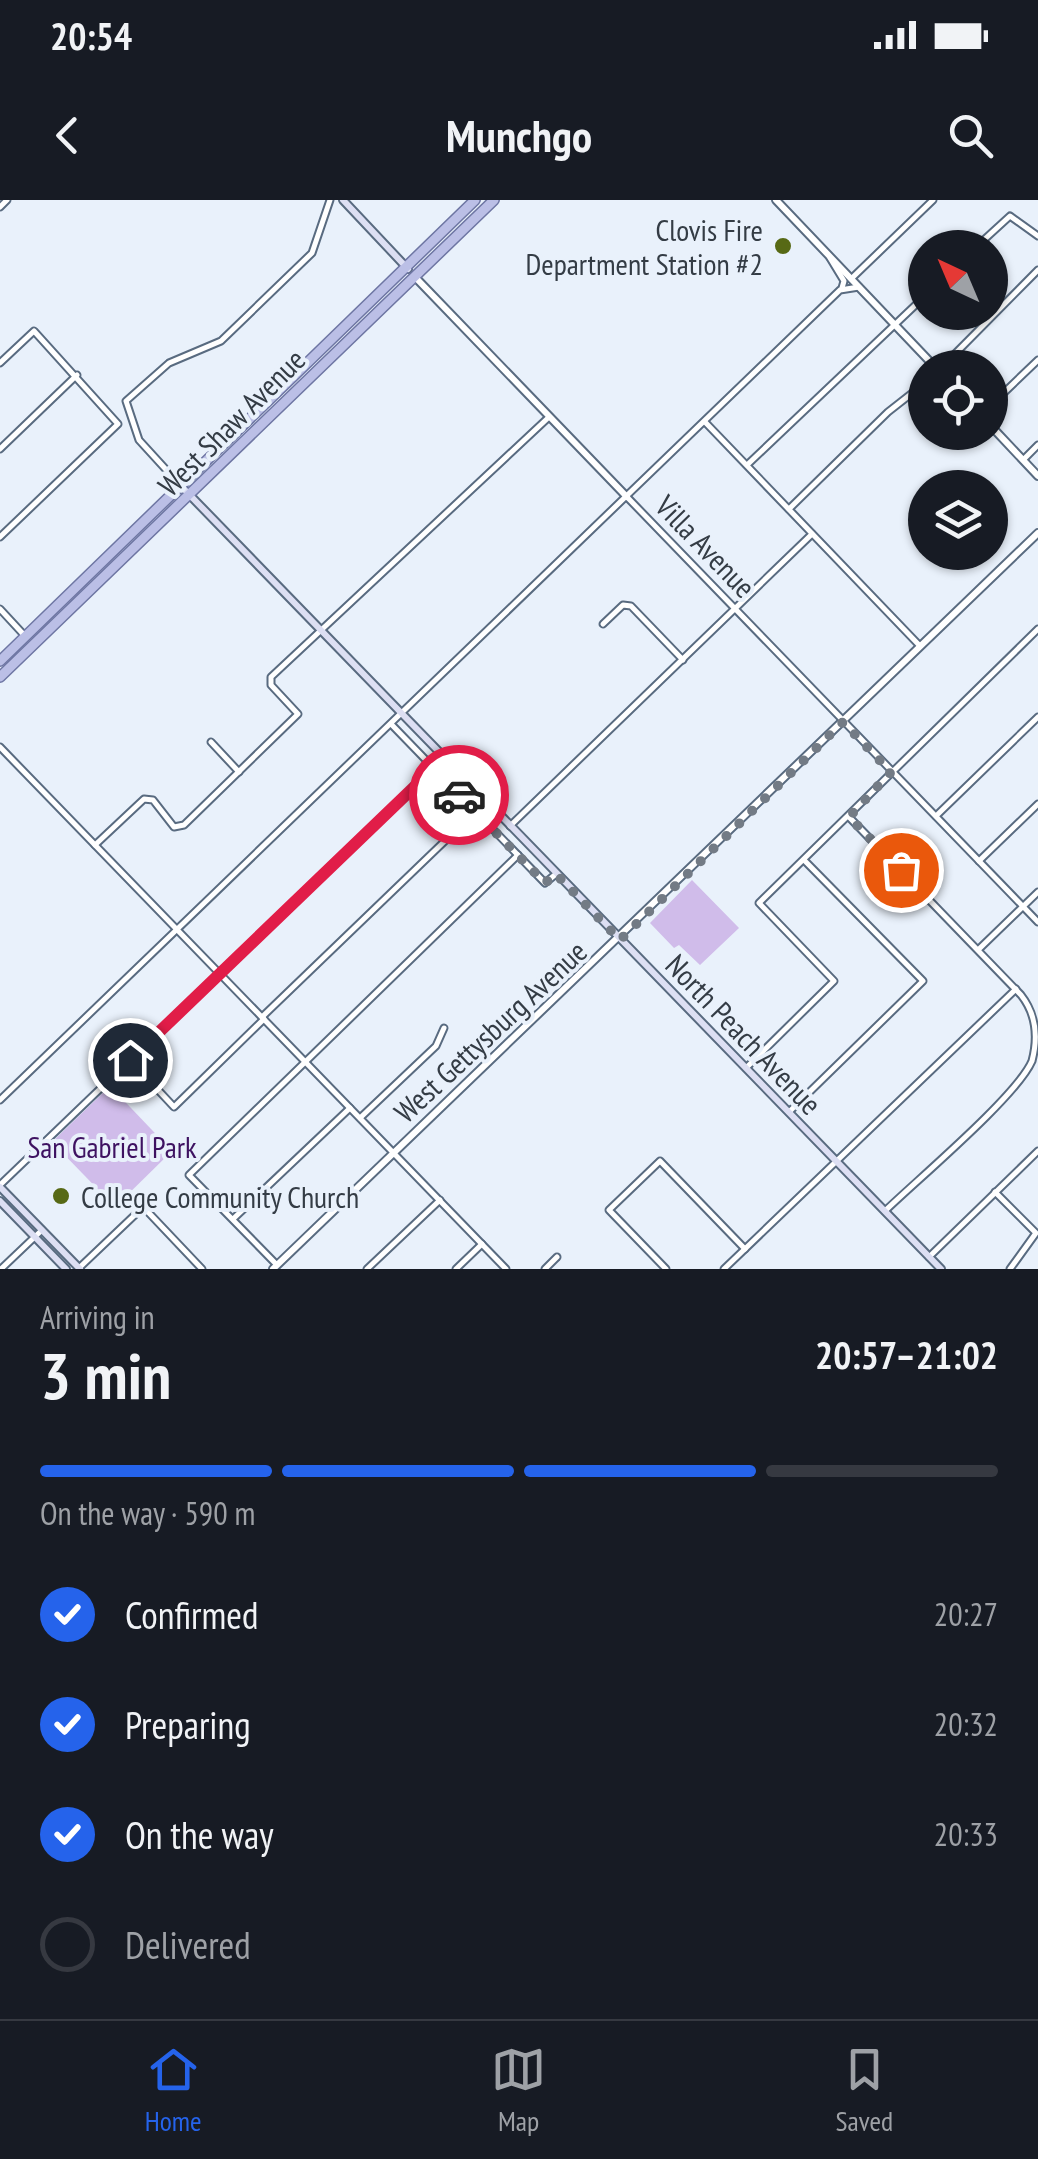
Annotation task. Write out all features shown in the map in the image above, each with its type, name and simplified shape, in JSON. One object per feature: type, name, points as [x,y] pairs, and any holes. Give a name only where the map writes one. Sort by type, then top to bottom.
[{"type":"main road","name":"Villa Avenue","points":[[342,200],[415,278]]},
{"type":"main road","name":"West Shaw Avenue","points":[[0,677],[181,486],[475,200]]},
{"type":"main road","name":"West Shaw Avenue","points":[[0,662],[30,641],[191,497],[415,278],[485,204],[494,200]]},
{"type":"main road","points":[[264,423],[265,415],[293,388],[294,378]]},
{"type":"main road","name":"North Peach Avenue","points":[[181,486],[940,1269]]},
{"type":"main road","points":[[0,1186],[80,1268]]},
{"type":"main road","points":[[0,1201],[66,1269]]},
{"type":"street","points":[[0,207],[8,200]]},
{"type":"street","points":[[181,486],[139,440],[126,401],[169,363],[221,341],[305,259],[317,246],[324,208],[330,200]]},
{"type":"street","points":[[776,200],[921,350]]},
{"type":"street","points":[[852,279],[933,200]]},
{"type":"street","points":[[995,230],[1010,216],[1038,236]]},
{"type":"street","points":[[0,1100],[840,290],[844,281],[829,255]]},
{"type":"street","points":[[957,350],[1038,270]]},
{"type":"street","name":"Villa Avenue","points":[[415,278],[1038,922]]},
{"type":"street","points":[[840,290],[859,287]]},
{"type":"street","points":[[747,465],[908,313]]},
{"type":"street","points":[[0,363],[34,331],[118,424],[0,538]]},
{"type":"street","points":[[1008,389],[1038,360]]},
{"type":"street","points":[[0,449],[77,376]]},
{"type":"street","points":[[789,508],[908,396]]},
{"type":"street","points":[[95,844],[144,798],[153,800],[178,828],[239,772],[298,714],[270,681],[398,555],[434,529],[549,417]]},
{"type":"street","points":[[705,422],[920,646]]},
{"type":"street","points":[[1008,444],[1038,476]]},
{"type":"street","points":[[1023,460],[1038,446]]},
{"type":"street","name":"West Gettysburg Avenue","points":[[275,1267],[620,940],[1038,532]]},
{"type":"street","points":[[510,826],[812,534]]},
{"type":"street","points":[[602,624],[623,605],[631,606],[683,660]]},
{"type":"street","points":[[0,609],[30,641]]},
{"type":"street","points":[[746,1068],[834,981],[759,903],[1038,629]]},
{"type":"street","points":[[935,816],[1038,717]]},
{"type":"street","points":[[392,725],[545,883],[556,874]]},
{"type":"street","points":[[210,742],[239,772]]},
{"type":"street","points":[[0,747],[506,1269]]},
{"type":"street","points":[[0,1186],[434,768]]},
{"type":"street","points":[[979,861],[1038,804]]},
{"type":"street","points":[[130,1060],[174,1107],[476,811]]},
{"type":"street","points":[[849,817],[1016,989],[1031,1010],[1037,1032],[1030,1064],[1012,1088],[885,1211]]},
{"type":"street","points":[[275,1267],[189,1175],[518,855]]},
{"type":"street","points":[[789,1112],[923,982],[804,860]]},
{"type":"street","points":[[978,949],[1038,892]]},
{"type":"street","points":[[724,1269],[1016,989]]},
{"type":"street","points":[[360,1118],[436,1046],[444,1028]]},
{"type":"street","points":[[232,1220],[350,1108]]},
{"type":"street","points":[[929,1257],[1038,1150]]},
{"type":"street","points":[[666,1269],[609,1210],[660,1161],[745,1249]]},
{"type":"street","points":[[996,1192],[1036,1232],[1010,1269]]},
{"type":"street","points":[[368,1269],[440,1200]]},
{"type":"street","points":[[80,1268],[140,1210],[148,1212],[202,1269]]},
{"type":"street","points":[[1,1269],[42,1230]]},
{"type":"street","points":[[456,1269],[482,1244]]},
{"type":"street","points":[[545,1269],[558,1257]]},
{"type":"green space","points":[[692,880],[739,928],[700,965],[679,945],[674,948],[650,923]]},
{"type":"green space","name":"San Gabriel Park","points":[[110,1086],[172,1151],[115,1207],[52,1142]]},
{"type":"way so far","points":[[459,795],[545,883],[556,874],[620,940],[843,722],[891,772],[849,817],[901,870]]},
{"type":"place","name":"Clovis Fire Department Station #2","points":[[783,246]]},
{"type":"place","name":"College Community Church","points":[[61,1196]]},
{"type":"route","points":[[130,1060],[434,768],[459,795]]}]
